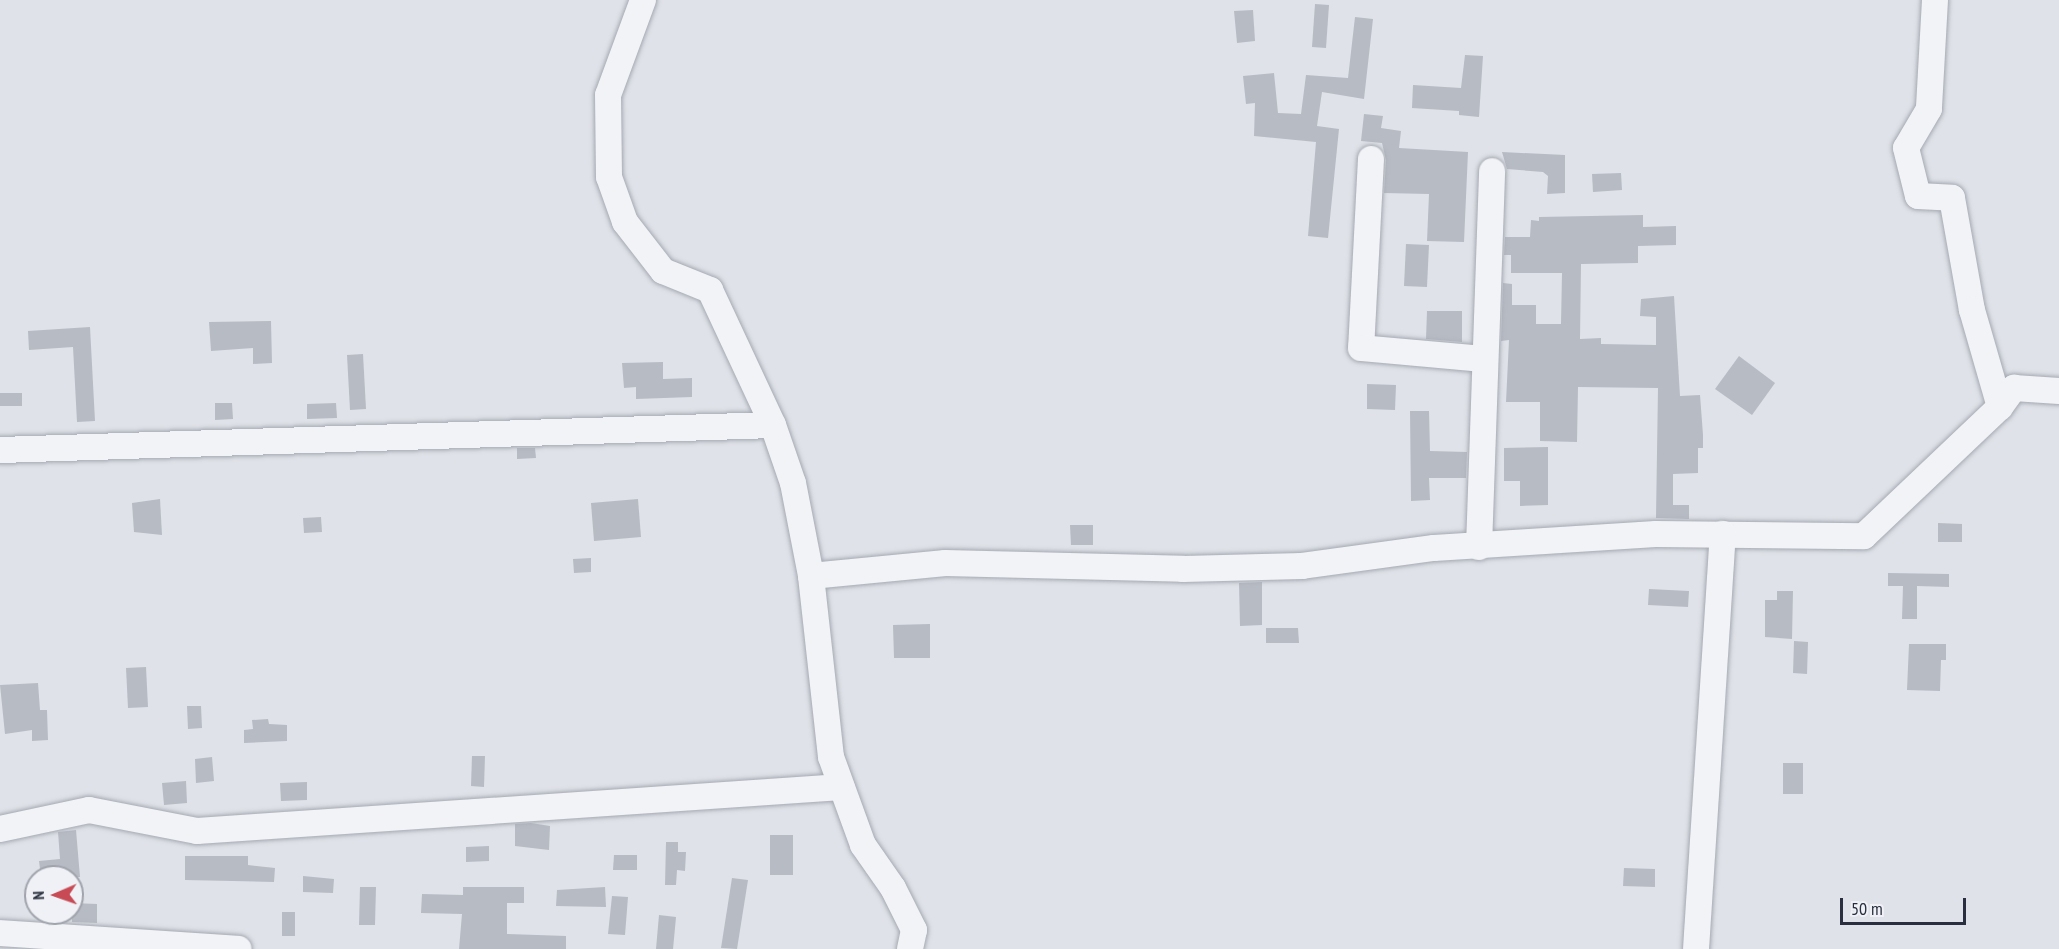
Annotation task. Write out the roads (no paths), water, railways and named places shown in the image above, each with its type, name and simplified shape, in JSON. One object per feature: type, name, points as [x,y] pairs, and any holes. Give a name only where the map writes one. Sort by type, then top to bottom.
[{"type":"street","points":[[644,0],[608,95],[609,177],[625,222],[663,271],[710,290],[773,425],[793,483],[811,576],[831,757],[863,845],[893,888],[914,930],[910,949]]},
{"type":"street","points":[[1935,0],[1929,109],[1906,148],[1918,196],[1952,198],[1972,310],[2000,407]]},
{"type":"street","points":[[1371,159],[1361,348],[1485,359]]},
{"type":"street","points":[[1479,547],[1492,171]]},
{"type":"street","points":[[811,576],[945,563],[1183,569],[1302,566],[1434,548],[1479,547],[1656,534],[1864,536],[2000,407],[2014,388],[2059,392]]},
{"type":"street","points":[[0,450],[773,425]]},
{"type":"street","points":[[1696,949],[1723,534]]},
{"type":"street","points":[[0,829],[89,810],[197,831],[842,787]]},
{"type":"street","points":[[0,933],[238,949]]}]
